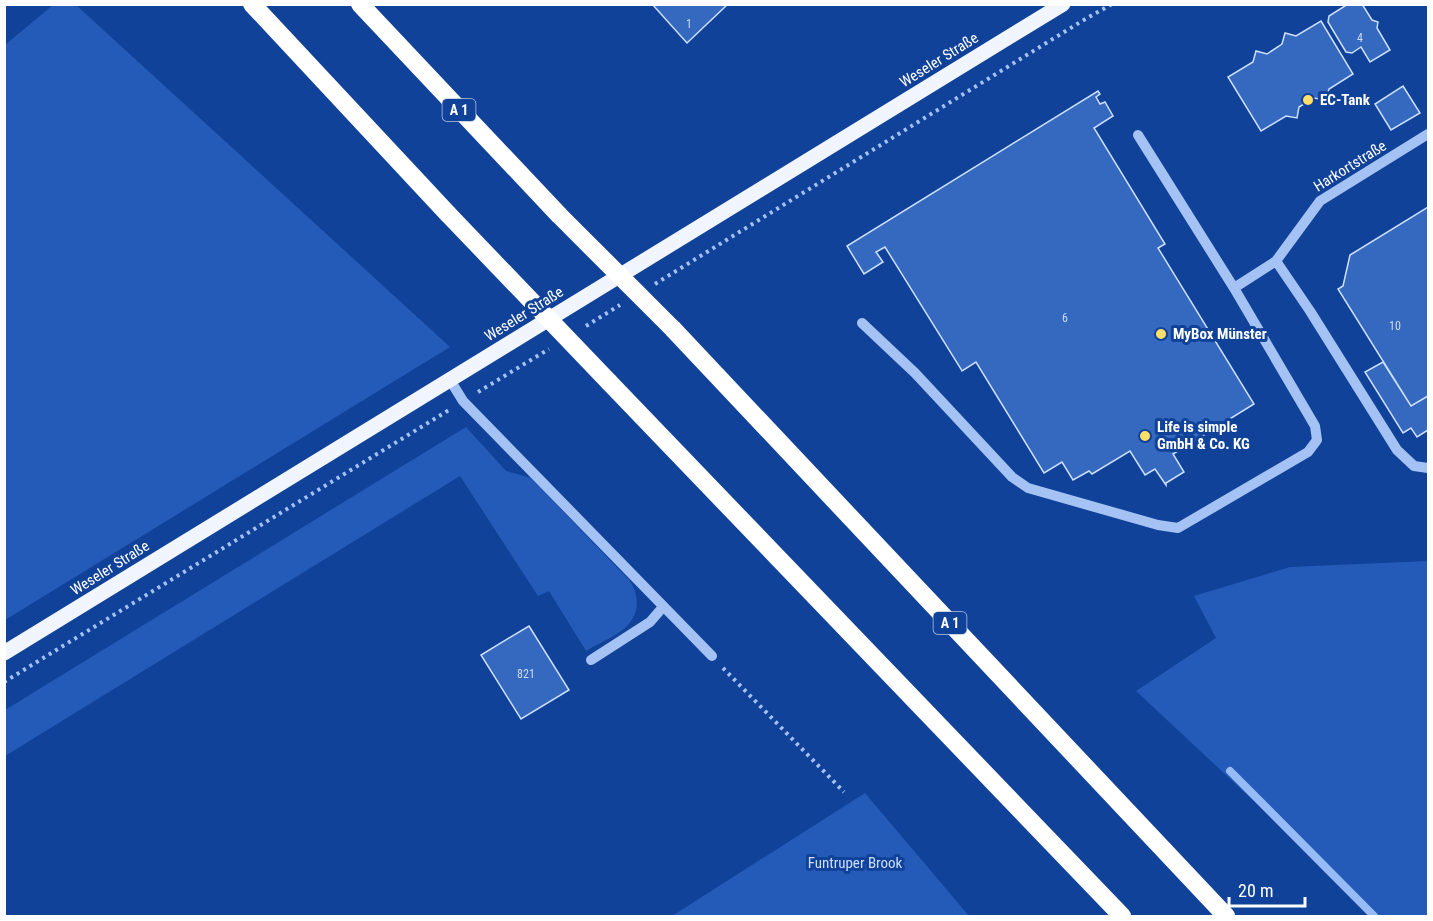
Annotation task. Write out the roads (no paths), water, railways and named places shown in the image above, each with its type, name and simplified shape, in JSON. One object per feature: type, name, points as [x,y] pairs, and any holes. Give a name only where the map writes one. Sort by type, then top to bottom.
[{"type":"highway","points":[[252,4],[447,214],[1122,916]]},
{"type":"highway","name":"A 1","points":[[360,4],[559,215],[673,329],[1227,916]]},
{"type":"main road","name":"Weseler Straße","points":[[4,653],[1063,4]]},
{"type":"street","name":"Harkortstraße","points":[[1276,261],[1320,201],[1428,134]]},
{"type":"street","points":[[862,323],[915,373],[1012,477],[1028,488],[1158,525],[1178,528],[1308,452],[1317,440],[1315,426],[1234,288],[1138,135]]},
{"type":"street","points":[[1234,288],[1276,261],[1397,450],[1414,466],[1428,468]]},
{"type":"street","points":[[450,380],[464,401],[712,656]]},
{"type":"street","points":[[591,660],[650,622],[663,607]]},
{"type":"waterway","points":[[1230,771],[1374,916]]},
{"type":"place","name":"EC-Tank","points":[[1308,100]]},
{"type":"place","name":"MyBox Münster","points":[[1161,334]]},
{"type":"place","name":"Life is simple GmbH & Co. KG","points":[[1145,436]]},
{"type":"park label","name":"Funtruper Brook","points":[[855,863]]}]
